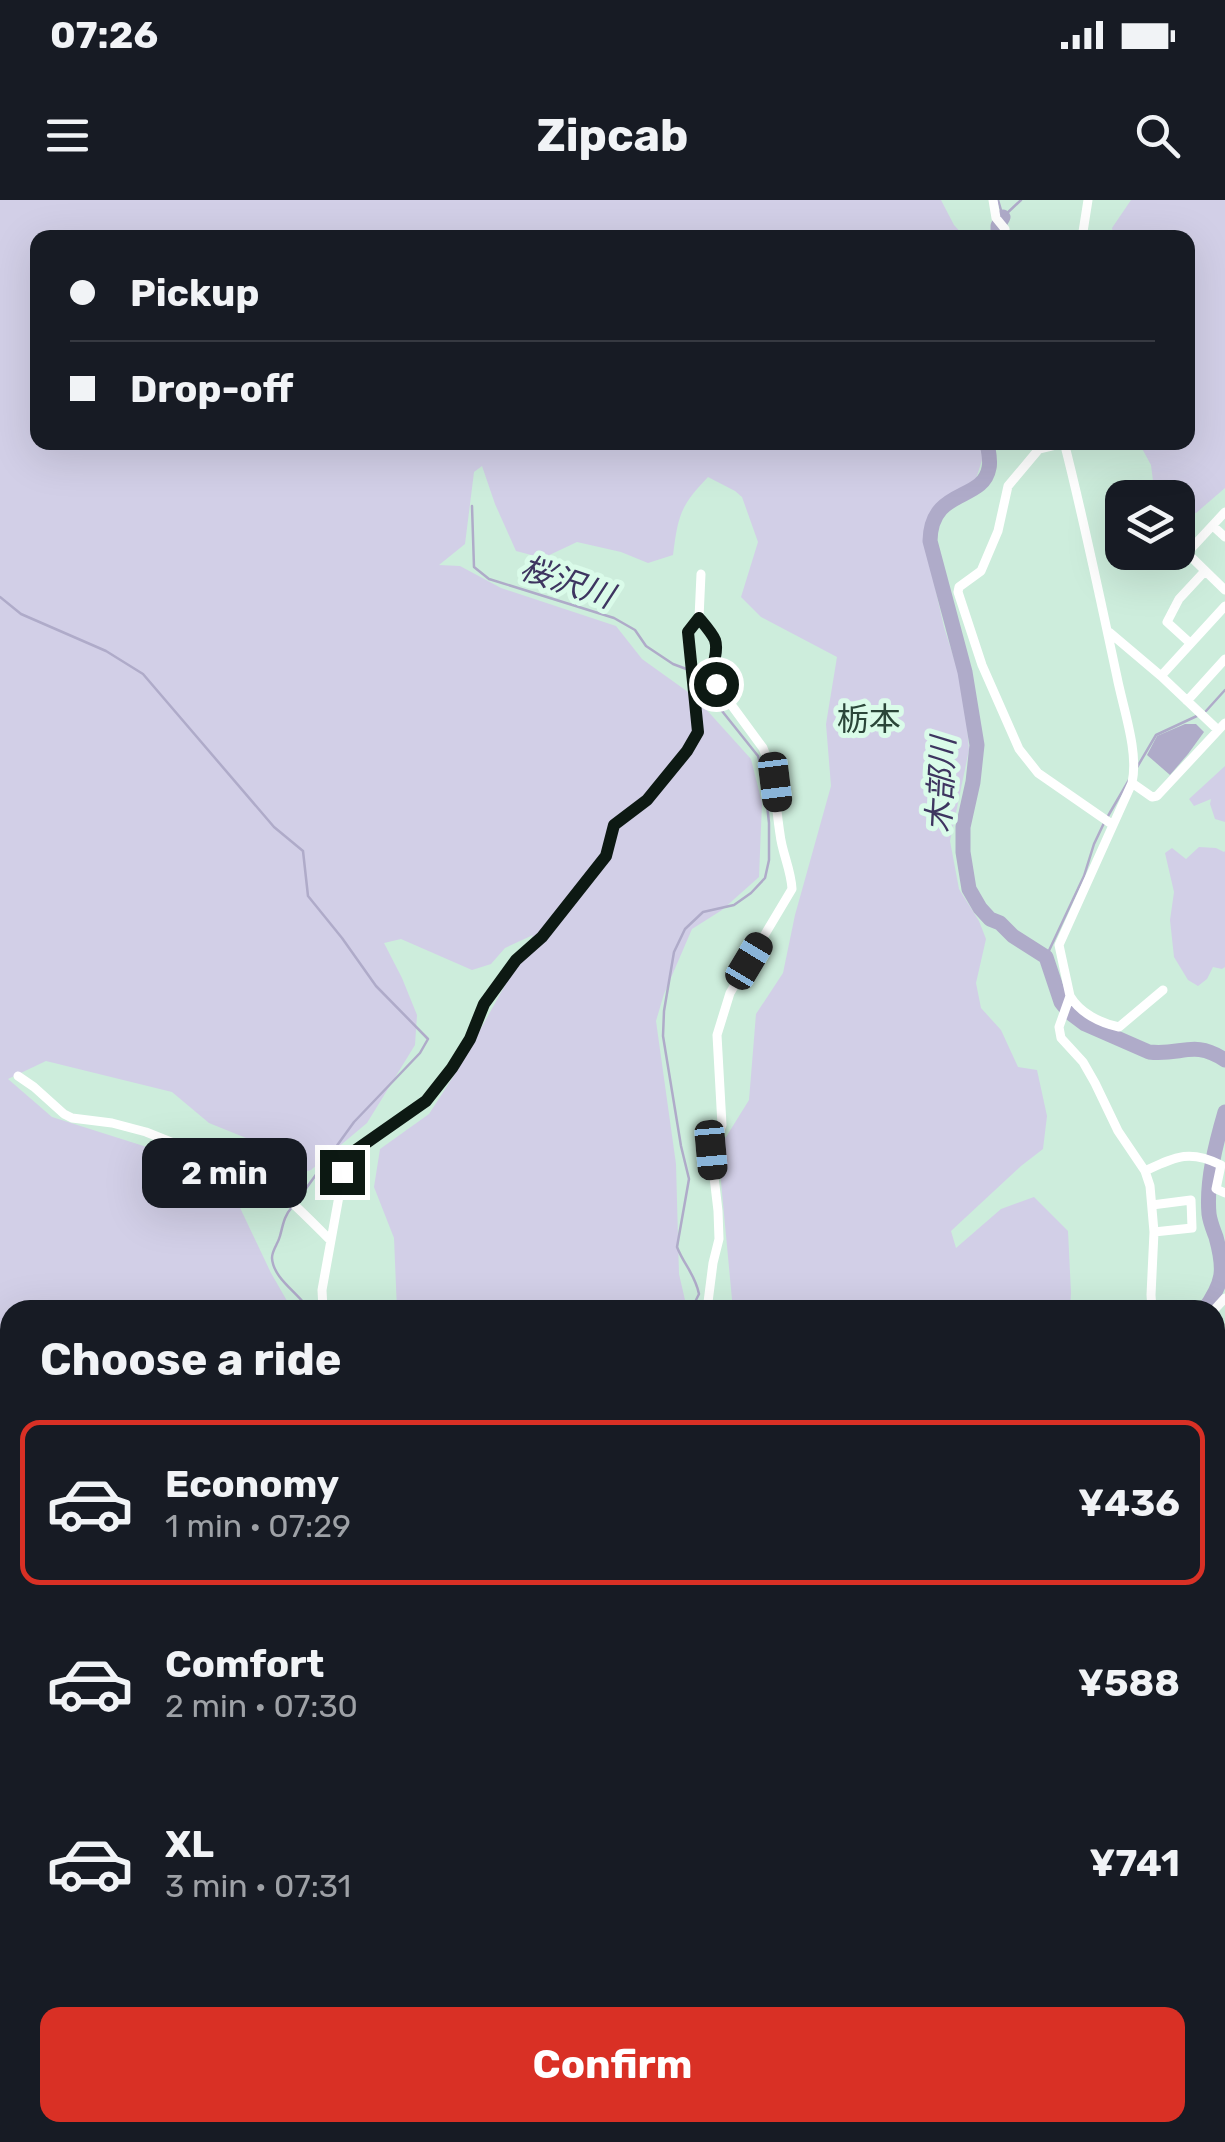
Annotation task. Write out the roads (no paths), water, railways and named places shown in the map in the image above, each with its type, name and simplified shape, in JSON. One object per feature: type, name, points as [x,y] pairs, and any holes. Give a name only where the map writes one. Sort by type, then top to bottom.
[{"type":"street","points":[[993,200],[996,218],[1005,230]]},
{"type":"street","points":[[1083,230],[1088,200]]},
{"type":"street","points":[[1038,450],[1008,486],[993,545],[981,571],[959,587],[958,592],[976,647],[1019,748],[1038,773],[1114,825]]},
{"type":"street","points":[[1066,450],[1134,760],[1132,783],[1059,952],[1074,1004],[1096,1020],[1119,1027],[1162,990]]},
{"type":"street","points":[[1225,512],[1187,553],[1225,590]]},
{"type":"street","points":[[1213,526],[1225,537]]},
{"type":"street","points":[[1190,643],[1167,622],[1179,599],[1205,571]]},
{"type":"street","points":[[322,1300],[345,1163],[356,1150],[426,1101],[452,1068],[470,1039],[484,1004],[516,960],[542,937],[606,856],[614,825],[647,800],[698,732],[688,632],[699,618],[701,574]]},
{"type":"street","points":[[1161,676],[1225,606]]},
{"type":"street","points":[[699,618],[715,639],[711,672],[716,684],[768,759],[792,889],[730,993],[716,1035],[722,1125],[711,1150],[719,1239],[709,1300]]},
{"type":"street","points":[[1107,630],[1221,727],[1158,796],[1152,797],[1132,783]]},
{"type":"street","points":[[1186,701],[1225,659]]},
{"type":"street","points":[[1070,996],[1060,1018],[1061,1038],[1083,1062],[1118,1131],[1146,1171],[1154,1232],[1152,1300]]},
{"type":"street","points":[[18,1076],[72,1118],[146,1132],[256,1176],[330,1240]]},
{"type":"street","points":[[1146,1171],[1173,1158],[1204,1156],[1221,1165],[1216,1189],[1225,1193]]},
{"type":"street","points":[[1152,1205],[1191,1200],[1192,1228],[1154,1232]]},
{"type":"waterway","name":"木部川","points":[[998,200],[1003,217],[1021,200]]},
{"type":"waterway","name":"木部川","points":[[998,230],[1003,217]]},
{"type":"waterway","name":"木部川","points":[[988,450],[990,465],[985,479],[939,512],[930,541],[965,672],[977,745],[963,827],[969,889],[990,919],[1046,957],[1061,1002],[1085,1024],[1149,1052],[1196,1049],[1225,1060]]},
{"type":"waterway","name":"桜沢川","points":[[472,506],[474,567],[489,579],[614,618],[635,630],[646,646],[689,670]]},
{"type":"waterway","points":[[0,597],[21,614],[106,651],[143,674],[274,827],[303,851],[308,896],[376,986],[428,1039],[420,1053],[354,1122],[297,1201]]},
{"type":"waterway","name":"桜沢川","points":[[696,1300],[699,1294],[695,1281],[677,1247],[689,1179],[663,1036],[664,1011],[674,952],[685,929],[703,912],[734,905],[751,893],[765,878],[769,860],[769,823],[758,756],[714,701],[697,672]]},
{"type":"waterway","points":[[1206,711],[1225,690]]},
{"type":"waterway","points":[[1136,769],[1156,735],[1199,715]]},
{"type":"waterway","points":[[1108,816],[1129,780]]},
{"type":"waterway","points":[[1046,957],[1104,823]]},
{"type":"waterway","name":"木部川","points":[[1210,1300],[1221,1275],[1221,1258],[1209,1217],[1209,1188],[1225,1112]]},
{"type":"waterway","points":[[292,1207],[272,1258],[277,1273],[301,1300]]},
{"type":"district","name":"栃本","points":[[869,719]]}]
